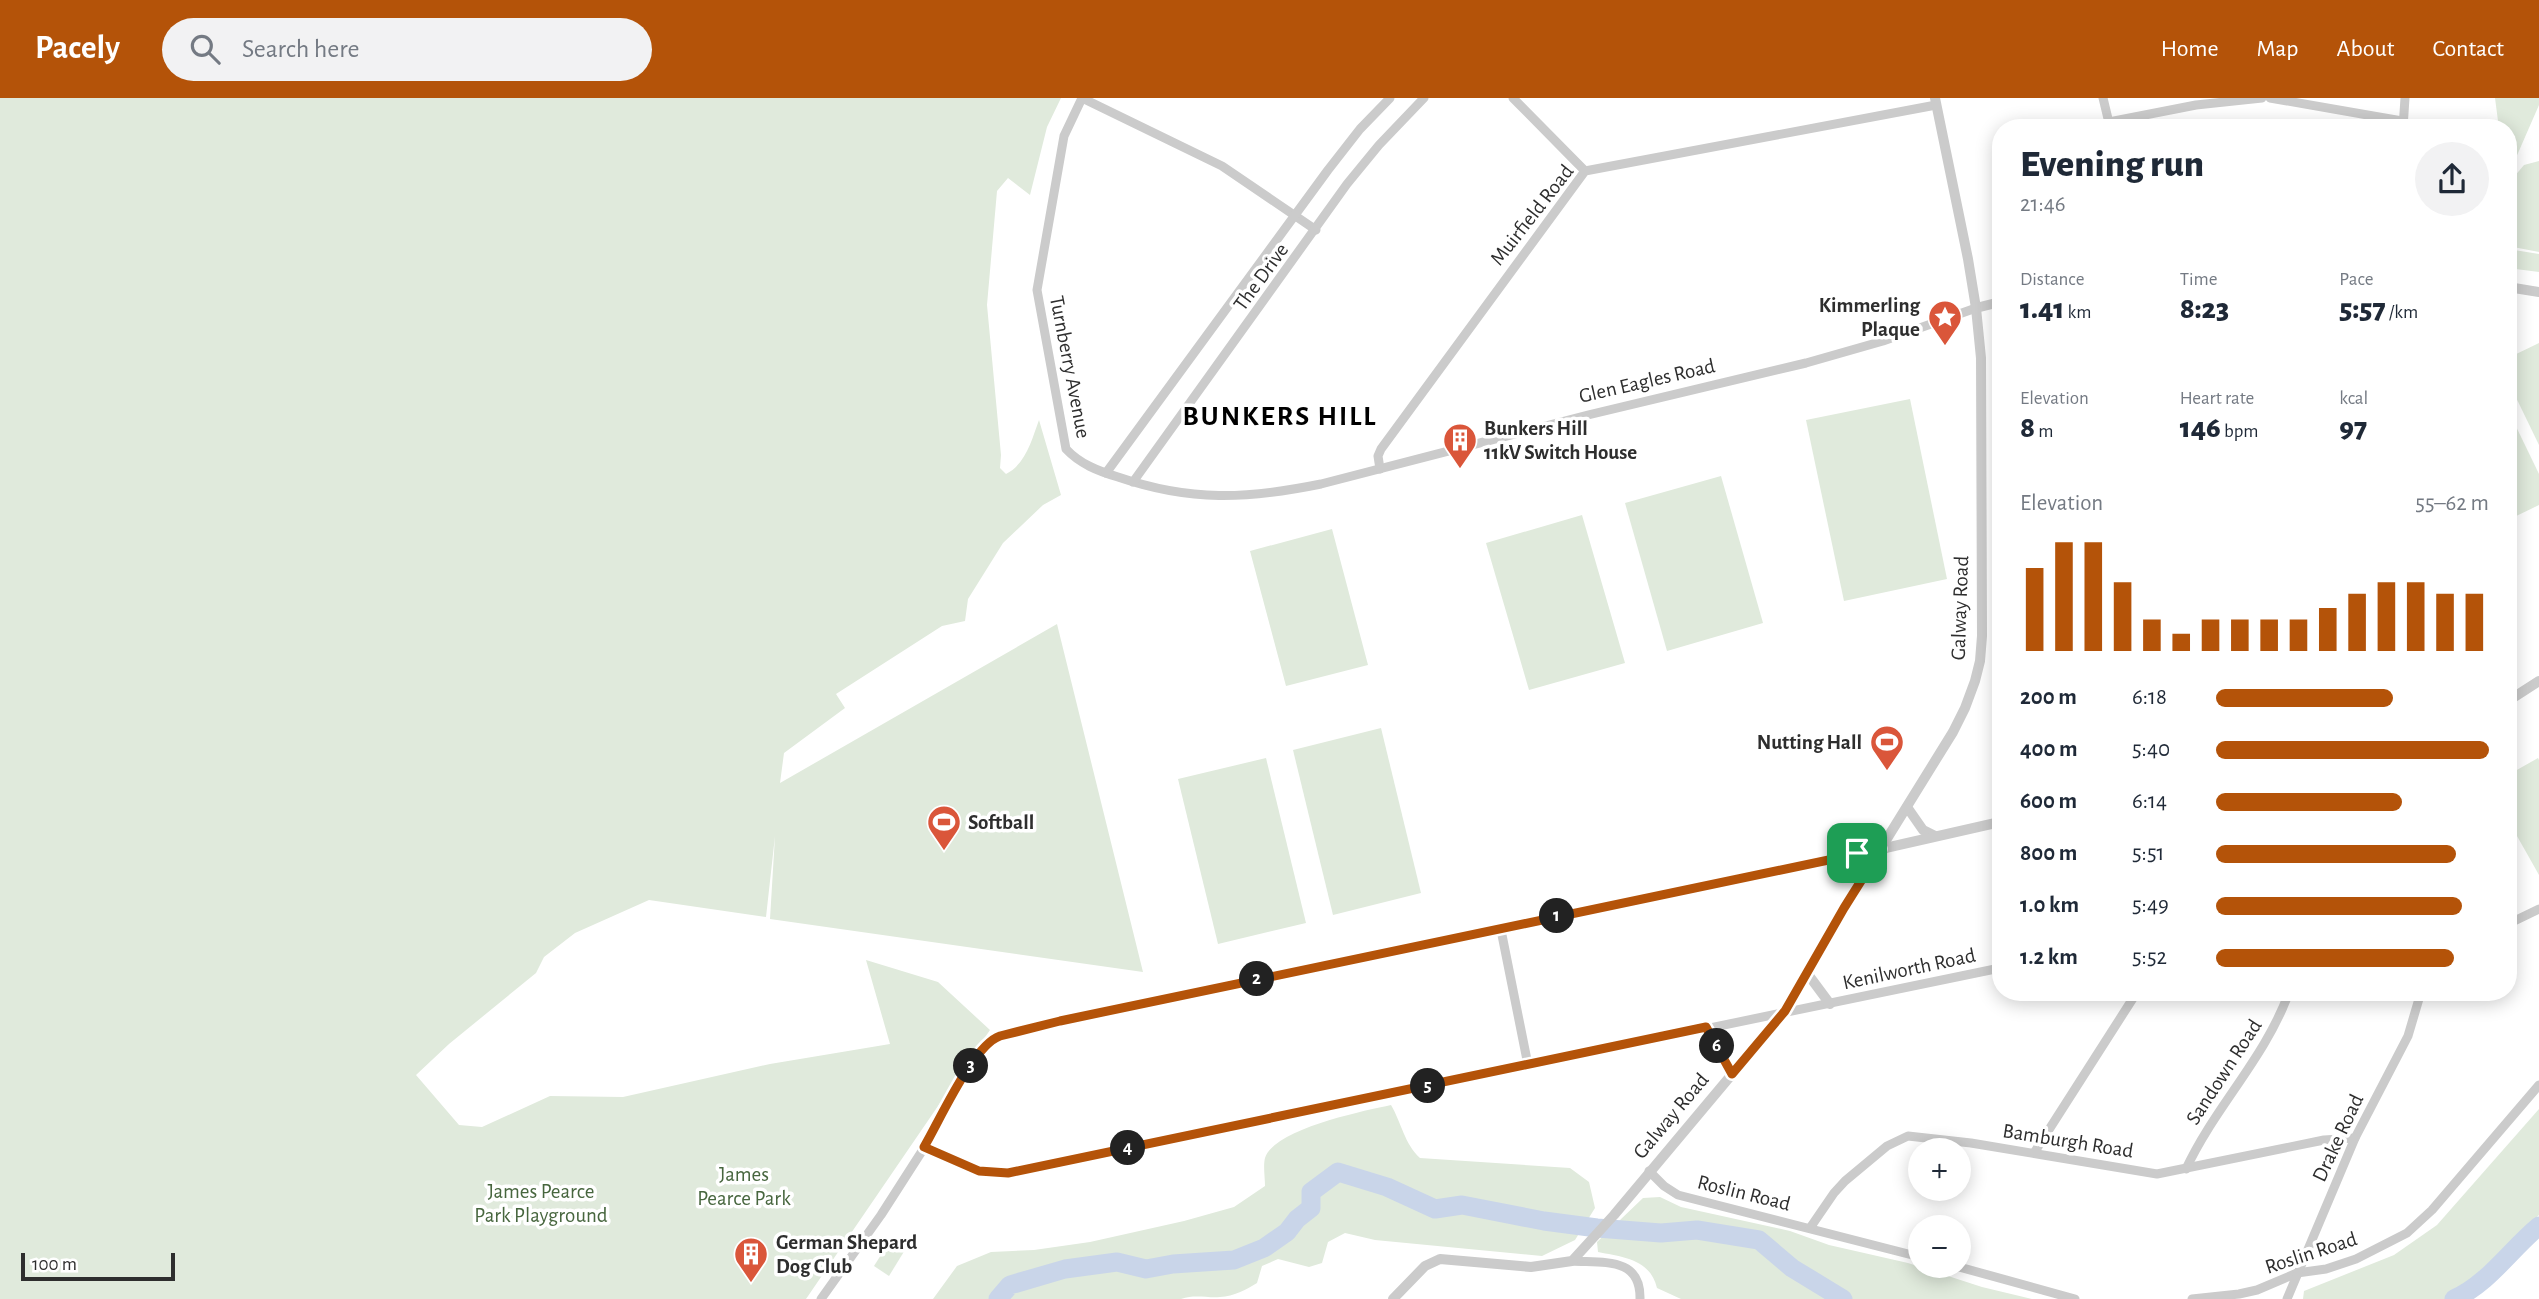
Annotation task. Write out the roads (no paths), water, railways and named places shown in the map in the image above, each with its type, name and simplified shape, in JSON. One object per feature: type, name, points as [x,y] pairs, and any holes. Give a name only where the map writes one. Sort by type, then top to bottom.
[{"type":"street","points":[[1082,98],[1222,166],[1316,230]]},
{"type":"street","name":"Turnberry Avenue","points":[[1082,98],[1064,136],[1037,290],[1066,449],[1082,463],[1133,482]]},
{"type":"street","name":"The Drive","points":[[1106,473],[1360,129],[1390,98]]},
{"type":"street","name":"The Drive","points":[[1133,482],[1347,184],[1379,145],[1424,98]]},
{"type":"street","points":[[1514,98],[1585,171]]},
{"type":"street","points":[[2103,98],[2108,119]]},
{"type":"street","points":[[2135,119],[2196,105],[2262,98]]},
{"type":"street","points":[[2270,98],[2377,119]]},
{"type":"street","points":[[2403,119],[2405,98]]},
{"type":"street","name":"Muirfield Road","points":[[1380,469],[1378,456],[1381,449],[1585,171],[1936,102]]},
{"type":"street","name":"Galway Road","points":[[1572,1261],[1614,1215],[1785,1011],[1965,708],[1980,661],[1981,358],[1976,308],[1936,102]]},
{"type":"street","points":[[2517,288],[2539,292]]},
{"type":"street","name":"Glen Eagles Road","points":[[1133,482],[1186,495],[1231,497],[1280,492],[1806,363],[1883,341],[1992,304]]},
{"type":"street","points":[[2517,695],[2539,681]]},
{"type":"street","points":[[1907,807],[1923,830],[1935,836]]},
{"type":"street","points":[[821,1299],[848,1265],[924,1147],[963,1076],[992,1039],[1050,1023],[1501,930],[1620,902],[1992,824]]},
{"type":"street","points":[[2517,920],[2539,909]]},
{"type":"street","points":[[1501,930],[1528,1065]]},
{"type":"street","name":"Kenilworth Road","points":[[924,1147],[979,1171],[1008,1173],[1992,970]]},
{"type":"street","points":[[1807,973],[1830,1004]]},
{"type":"street","points":[[2034,1153],[2131,1001]]},
{"type":"street","name":"Sandown Road","points":[[2186,1169],[2203,1137],[2278,1020],[2285,1001]]},
{"type":"street","name":"Drake Road","points":[[2287,1299],[2355,1138],[2401,1052],[2419,1001]]},
{"type":"street","points":[[1706,1027],[1732,1074]]},
{"type":"street","name":"Roslin Road","points":[[2192,1299],[2248,1292],[2297,1273],[2326,1269],[2356,1259],[2414,1227],[2432,1210],[2539,1085]]},
{"type":"street","name":"Bamburgh Road","points":[[1810,1227],[1845,1181],[1887,1146],[1908,1136],[2034,1153],[2157,1174],[2324,1140],[2355,1138]]},
{"type":"street","name":"Roslin Road","points":[[1649,1171],[1678,1195],[1908,1254]]},
{"type":"street","points":[[1392,1299],[1425,1266],[1440,1259],[1531,1267],[1572,1261],[1627,1268],[1638,1277],[1640,1299]]},
{"type":"street","points":[[1971,1270],[2075,1299]]},
{"type":"waterway","points":[[998,1299],[1010,1285],[1065,1269],[1117,1262],[1146,1269],[1173,1264],[1234,1260],[1264,1248],[1287,1232],[1297,1219],[1311,1208],[1311,1192],[1338,1172],[1387,1187],[1435,1209],[1462,1205],[1597,1228],[1661,1233],[1697,1230],[1759,1240],[1792,1268],[1843,1299]]},
{"type":"waterway","points":[[2454,1299],[2478,1284],[2539,1226]]},
{"type":"place","name":"Kimmerling Plaque","points":[[1945,347]]},
{"type":"place","name":"Bunkers Hill 11kV Switch House","points":[[1460,470]]},
{"type":"place","name":"Nutting Hall","points":[[1887,772]]},
{"type":"place","name":"Softball","points":[[944,852]]},
{"type":"place","name":"German Shepard Dog Club","points":[[751,1284]]},
{"type":"district","name":"BUNKERS HILL","points":[[1280,417]]},
{"type":"park label","name":"James Pearce Park","points":[[744,1186]]},
{"type":"park label","name":"James Pearce Park Playground","points":[[541,1203]]}]
